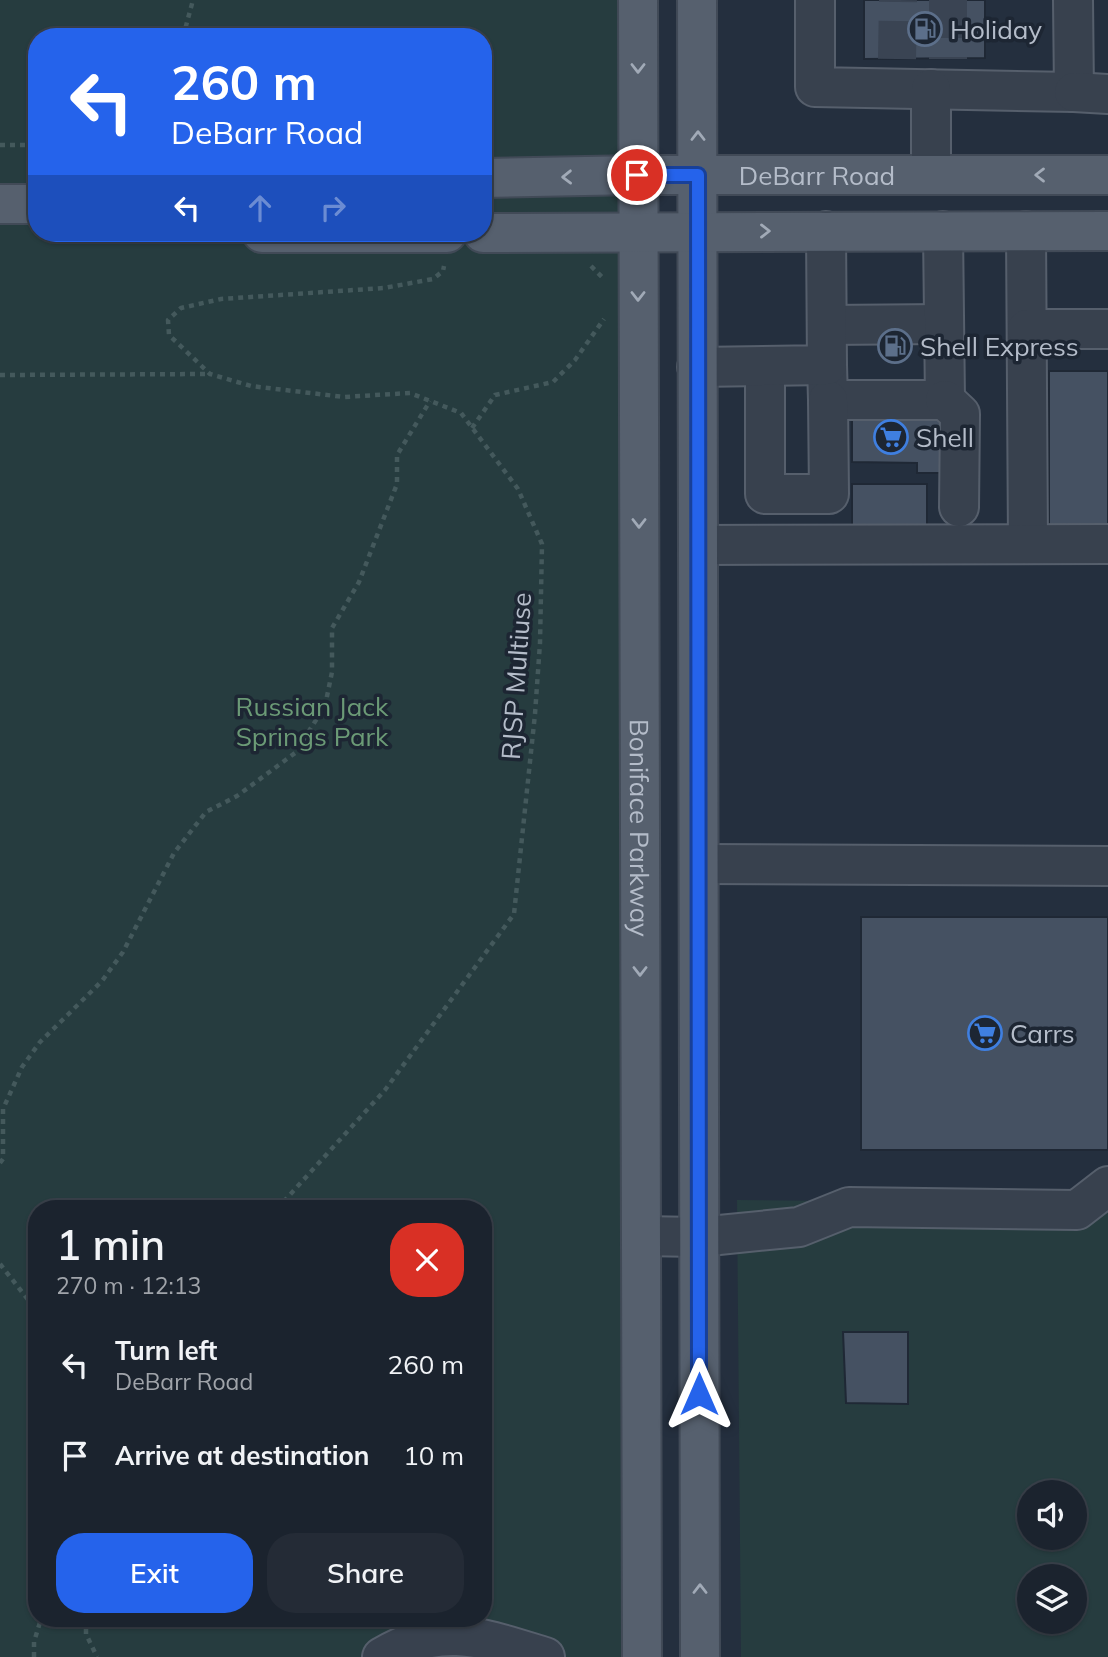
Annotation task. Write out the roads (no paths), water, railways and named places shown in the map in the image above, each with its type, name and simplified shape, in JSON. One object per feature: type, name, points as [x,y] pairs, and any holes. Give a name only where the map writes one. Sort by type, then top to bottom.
[{"type":"main road","name":"Boniface Parkway","points":[[638,0],[642,1657]]},
{"type":"main road","points":[[697,0],[700,1657]]},
{"type":"main road","name":"DeBarr Road","points":[[492,178],[637,175],[1108,175]]},
{"type":"main road","points":[[0,204],[28,204]]},
{"type":"main road","points":[[492,233],[1108,232]]},
{"type":"main road","points":[[400,242],[446,245]]},
{"type":"lane","points":[[815,0],[815,87],[924,77],[1091,93],[1073,0]]},
{"type":"lane","points":[[924,77],[931,175]]},
{"type":"lane","points":[[765,366],[765,494],[829,494],[826,231]]},
{"type":"lane","points":[[943,231],[945,400]]},
{"type":"lane","points":[[1026,231],[1028,544]]},
{"type":"lane","points":[[827,325],[944,324]]},
{"type":"lane","points":[[1027,329],[1108,329]]},
{"type":"lane","points":[[697,367],[765,366],[827,383],[945,400],[960,414],[959,507]]},
{"type":"lane","points":[[803,494],[803,544]]},
{"type":"lane","points":[[698,545],[1108,544]]},
{"type":"lane","points":[[699,864],[1108,866]]},
{"type":"lane","points":[[641,1236],[699,1237],[799,1227],[849,1207],[1077,1210],[1108,1186]]},
{"type":"lane","points":[[382,1657],[430,1636],[459,1635],[545,1657]]},
{"type":"tunnel","points":[[897,59],[898,0]]},
{"type":"tunnel","points":[[948,0],[948,59]]},
{"type":"place","name":"Holiday","points":[[925,29]]},
{"type":"place","name":"Shell Express","points":[[895,346]]},
{"type":"place","name":"Shell","points":[[891,437]]},
{"type":"place","name":"Carrs","points":[[985,1033]]},
{"type":"park label","name":"Russian Jack Springs Park","points":[[312,721]]}]
